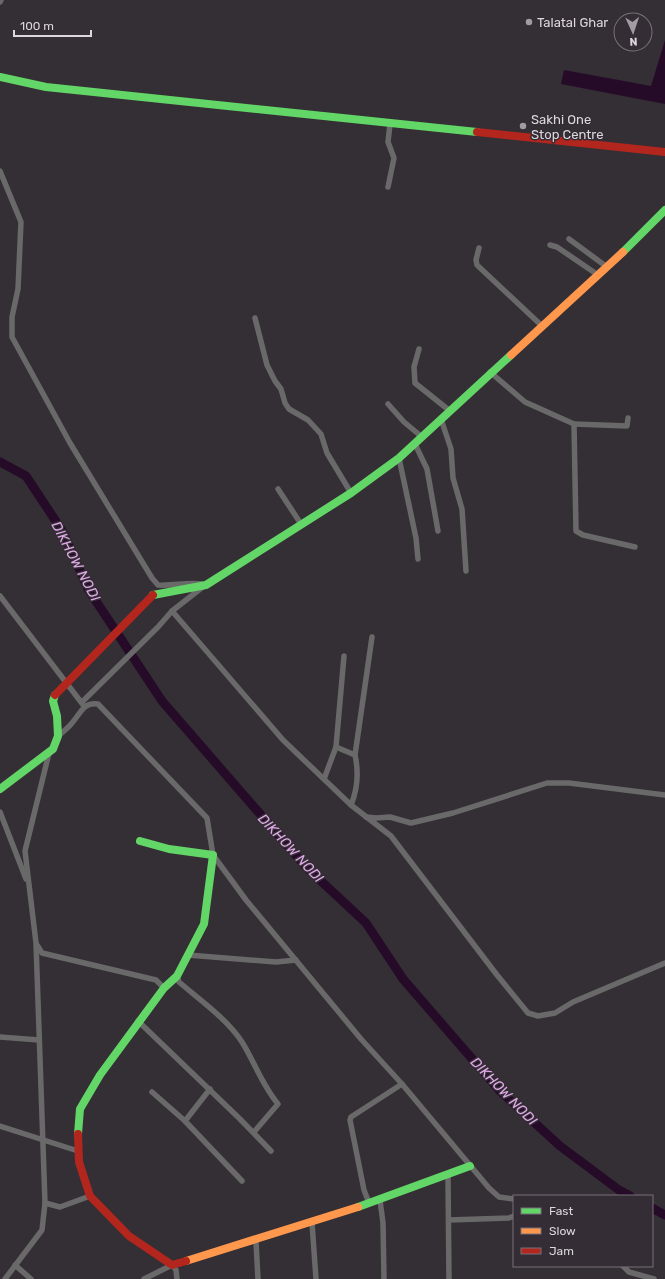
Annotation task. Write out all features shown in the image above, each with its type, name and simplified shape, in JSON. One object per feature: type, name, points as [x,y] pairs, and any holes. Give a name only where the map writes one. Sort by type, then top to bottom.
[{"type":"street","points":[[0,77],[46,88],[665,152]]},
{"type":"street","points":[[388,187],[394,158],[388,142],[390,124]]},
{"type":"street","points":[[0,171],[21,222],[18,289],[12,317],[12,338],[21,357],[70,443],[152,578],[158,585],[171,586],[189,582],[206,585]]},
{"type":"street","points":[[58,736],[72,724],[87,697],[158,628],[172,611],[206,585],[352,493],[399,458],[490,372],[607,267],[665,210]]},
{"type":"street","points":[[569,239],[607,267]]},
{"type":"street","points":[[550,245],[557,247],[598,275]]},
{"type":"street","points":[[479,248],[476,260],[477,265],[542,326]]},
{"type":"street","points":[[254,318],[267,365],[281,389],[285,403],[289,409],[308,420],[321,434],[327,453],[352,493]]},
{"type":"street","points":[[419,348],[414,367],[415,384],[450,411]]},
{"type":"street","points":[[490,372],[526,402],[574,424],[627,426],[628,418]]},
{"type":"street","points":[[388,404],[404,422],[422,437]]},
{"type":"street","points":[[441,419],[451,449],[453,478],[462,509],[466,571]]},
{"type":"street","points":[[574,424],[576,531],[583,535],[635,547]]},
{"type":"street","points":[[415,444],[427,469],[438,531]]},
{"type":"street","points":[[399,458],[416,538],[418,559]]},
{"type":"street","points":[[278,488],[301,524]]},
{"type":"street","points":[[0,789],[53,749],[58,736],[57,716],[53,701],[55,695],[153,594],[206,585]]},
{"type":"street","points":[[0,596],[83,704]]},
{"type":"street","points":[[172,611],[283,740],[351,805],[391,836],[528,1013],[538,1016],[555,1013],[573,1002],[665,963]]},
{"type":"street","points":[[351,805],[356,794],[358,770],[354,755],[372,637]]},
{"type":"street","points":[[324,779],[336,747],[344,656]]},
{"type":"street","points":[[83,704],[98,704],[207,818],[213,855],[204,924],[176,976],[164,988],[138,1021],[100,1075],[80,1109],[77,1142],[79,1162],[90,1196],[129,1236],[172,1265],[176,1270],[176,1279]]},
{"type":"street","points":[[336,747],[354,755]]},
{"type":"street","points":[[5,1279],[42,1230],[45,1203],[36,943],[25,851],[49,752]]},
{"type":"street","points":[[365,817],[390,817],[411,823],[453,813],[547,783],[570,783],[665,795]]},
{"type":"street","points":[[0,812],[28,885]]},
{"type":"street","points":[[140,841],[169,849],[213,855],[361,1039],[402,1084],[470,1166],[499,1197],[513,1199]]},
{"type":"street","points":[[36,943],[42,953],[156,980],[164,988]]},
{"type":"street","points":[[188,955],[276,962],[296,960]]},
{"type":"street","points":[[176,976],[179,982],[230,1028],[241,1042],[268,1092],[278,1104],[254,1132]]},
{"type":"street","points":[[138,1021],[254,1132],[271,1151]]},
{"type":"street","points":[[0,1037],[39,1040]]},
{"type":"street","points":[[369,1203],[364,1190],[350,1120],[351,1117],[402,1084]]},
{"type":"street","points":[[185,1121],[210,1089]]},
{"type":"street","points":[[152,1092],[185,1121],[242,1181]]},
{"type":"street","points":[[0,1126],[42,1141],[78,1151]]},
{"type":"street","points":[[144,1279],[172,1265],[256,1242],[380,1200],[470,1166]]},
{"type":"street","points":[[448,1175],[449,1279]]},
{"type":"street","points":[[45,1203],[60,1207],[90,1196]]},
{"type":"street","points":[[380,1200],[383,1223],[384,1279]]},
{"type":"street","points":[[449,1220],[509,1218],[513,1216]]},
{"type":"street","points":[[312,1223],[316,1279]]},
{"type":"street","points":[[256,1242],[258,1279]]},
{"type":"street","points":[[15,1265],[31,1279]]},
{"type":"street","points":[[624,1267],[629,1272],[654,1279]]},
{"type":"shaded area","points":[[665,40],[665,104],[561,84],[564,70],[651,86]]},
{"type":"waterway","name":"DIKHOW NODI","points":[[0,462],[26,476],[63,532],[88,589],[162,701],[307,868],[366,923],[403,979],[500,1091],[560,1146],[619,1190],[628,1195]]},
{"type":"waterway","name":"DIKHOW NODI","points":[[653,1209],[665,1215]]},
{"type":"traffic: fast","points":[[0,77],[46,87],[477,132]]},
{"type":"traffic: fast","points":[[623,252],[665,210]]},
{"type":"traffic: fast","points":[[153,595],[206,585],[351,493],[399,458],[511,355]]},
{"type":"traffic: fast","points":[[0,789],[53,749],[58,736],[57,716],[53,701],[55,695]]},
{"type":"traffic: fast","points":[[78,1134],[80,1109],[100,1075],[164,988],[177,976],[204,924],[213,855],[169,849],[140,841]]},
{"type":"traffic: fast","points":[[358,1207],[470,1166]]},
{"type":"traffic: slow","points":[[511,355],[623,252]]},
{"type":"traffic: slow","points":[[186,1261],[358,1207]]},
{"type":"traffic: jam","points":[[477,132],[665,152]]},
{"type":"traffic: jam","points":[[55,695],[153,595]]},
{"type":"traffic: jam","points":[[78,1134],[79,1162],[90,1196],[129,1236],[172,1265],[186,1261]]},
{"type":"place","name":"Talatal Ghar","points":[[529,22]]},
{"type":"place","name":"Sakhi One Stop Centre","points":[[523,126]]}]
